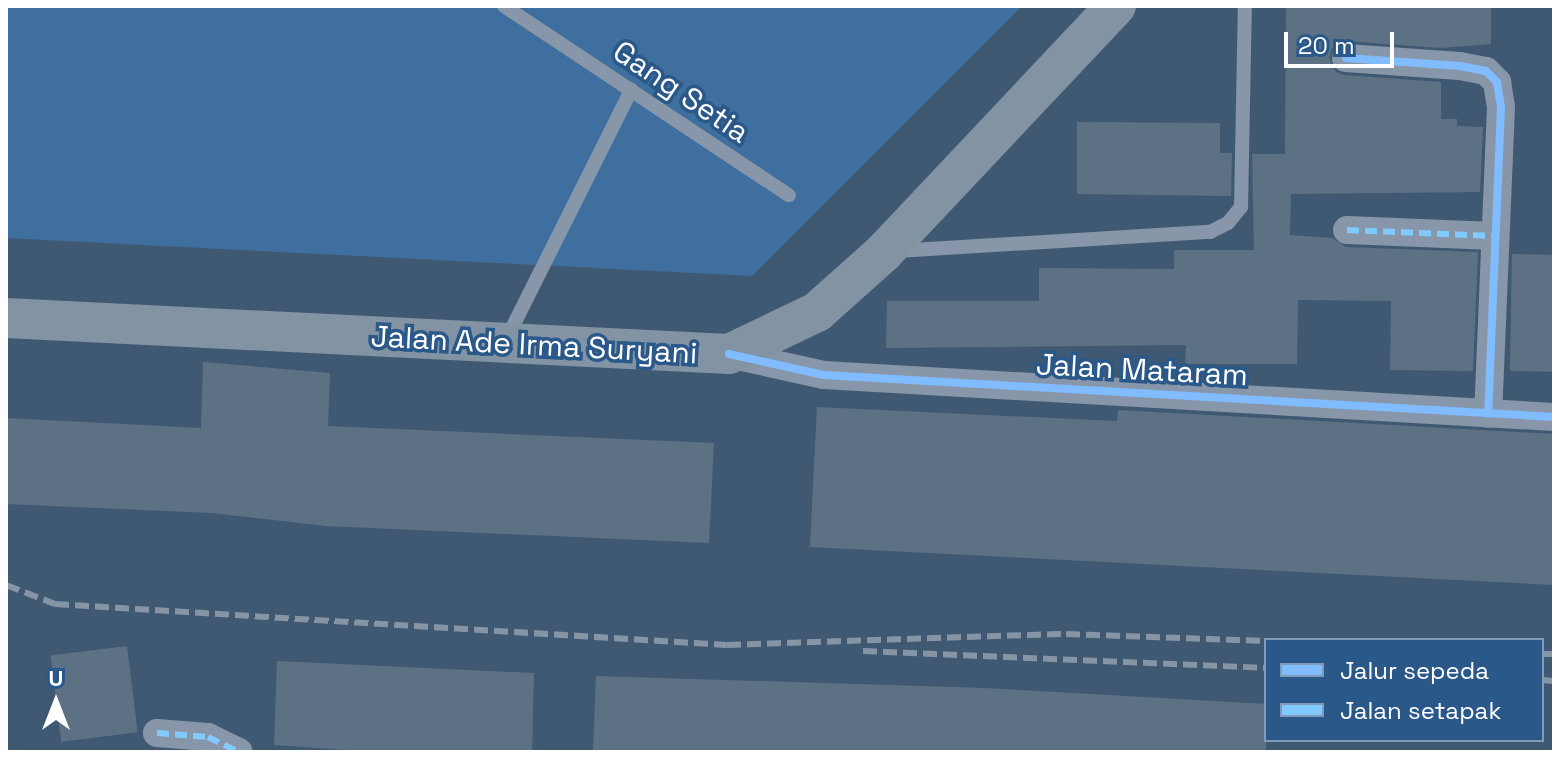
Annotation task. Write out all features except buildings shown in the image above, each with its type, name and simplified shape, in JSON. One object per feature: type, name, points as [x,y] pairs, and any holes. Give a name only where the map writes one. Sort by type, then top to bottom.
[{"type":"main road","name":"Jalan Ade Irma Suryani","points":[[6,318],[503,346],[729,354],[817,312],[884,252],[1116,6]]},
{"type":"street","points":[[1346,58],[1460,66],[1486,71],[1497,82],[1501,107],[1488,414]]},
{"type":"street","points":[[1347,230],[1494,236]]},
{"type":"street","name":"Jalan Mataram","points":[[729,354],[824,375],[1554,417]]},
{"type":"street","points":[[157,733],[208,737],[239,752]]},
{"type":"lane","name":"Gang Setia","points":[[504,6],[789,195]]},
{"type":"lane","points":[[884,252],[1210,232],[1228,223],[1241,207],[1245,6]]},
{"type":"lane","points":[[503,346],[631,90]]},
{"type":"shaded area","points":[[6,6],[1022,6],[752,276],[6,238]]},
{"type":"railway","points":[[6,585],[55,604],[727,645],[1066,634],[1264,641]]},
{"type":"railway","points":[[863,651],[1264,668]]},
{"type":"railway","points":[[1544,654],[1554,654]]},
{"type":"railway","points":[[1544,680],[1554,681]]},
{"type":"marked path","points":[[1347,230],[1494,236]]},
{"type":"marked path","points":[[157,733],[208,737],[239,752]]},
{"type":"cycle path","points":[[1346,58],[1460,66],[1486,71],[1497,82],[1501,107],[1488,414]]},
{"type":"cycle path","points":[[729,354],[824,375],[1554,417]]}]
